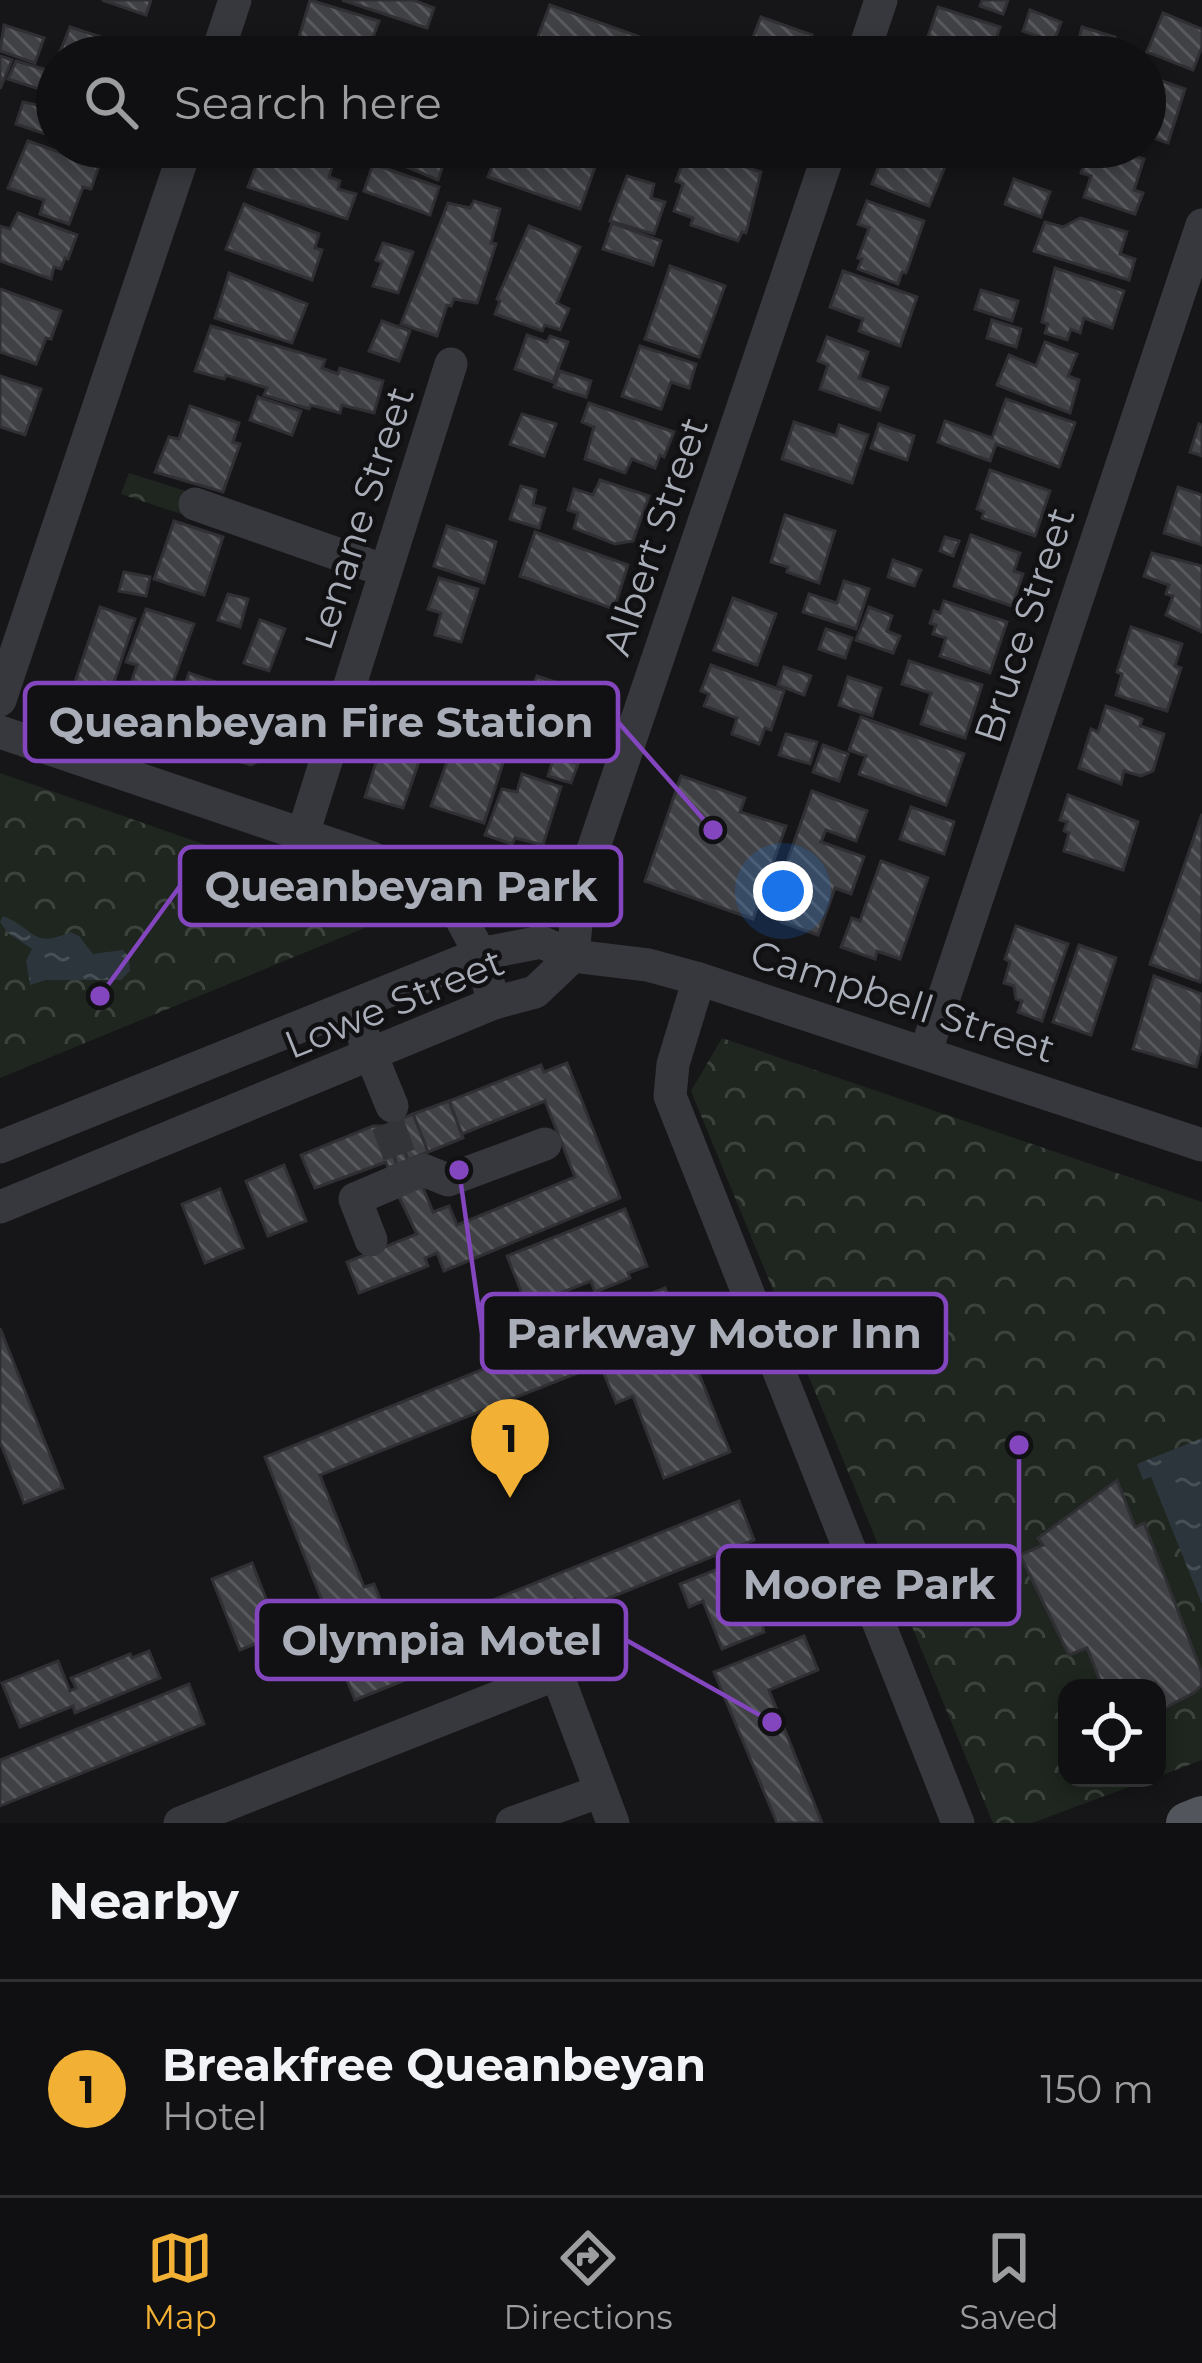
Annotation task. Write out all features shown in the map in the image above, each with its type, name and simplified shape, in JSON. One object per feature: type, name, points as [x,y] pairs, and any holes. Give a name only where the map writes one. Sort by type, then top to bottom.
[{"type":"main road","points":[[1187,1823],[1202,1817]]},
{"type":"street","points":[[223,36],[236,0]]},
{"type":"street","points":[[869,36],[881,0]]},
{"type":"street","points":[[0,700],[179,168]]},
{"type":"street","name":"Albert Street","points":[[573,956],[579,891],[824,168]]},
{"type":"street","name":"Bruce Street","points":[[926,1051],[1202,225]]},
{"type":"street","name":"Lenane Street","points":[[303,834],[451,364]]},
{"type":"street","points":[[195,504],[386,571]]},
{"type":"street","points":[[0,731],[372,857],[447,892],[479,954],[494,1003]]},
{"type":"street","name":"Lowe Street","points":[[0,1147],[479,954],[541,942],[573,956],[535,992],[494,1003],[0,1207]]},
{"type":"street","name":"Campbell Street","points":[[573,956],[648,965],[699,979],[1202,1145]]},
{"type":"street","points":[[699,979],[673,1064],[670,1096],[958,1823]]},
{"type":"street","points":[[352,1008],[394,1116]]},
{"type":"street","points":[[371,1240],[355,1199],[413,1166],[448,1180],[545,1144]]},
{"type":"street","points":[[180,1823],[557,1674],[613,1823]]},
{"type":"street","points":[[512,1823],[601,1791]]},
{"type":"green space","points":[[129,473],[198,495],[190,517],[121,494]]},
{"type":"green space","points":[[0,773],[401,913],[0,1078]]},
{"type":"green space","points":[[722,1038],[1202,1202],[1202,1760],[1166,1774],[1166,1679],[1058,1679],[1058,1787],[1129,1787],[1032,1823],[993,1823],[691,1091]]},
{"type":"water","points":[[3,916],[41,938],[71,932],[93,954],[123,950],[130,971],[121,980],[46,980],[30,985],[26,961],[32,949],[8,933],[0,922]]},
{"type":"water","points":[[1202,1438],[1202,1604],[1151,1477],[1143,1480],[1137,1464]]},
{"type":"building","points":[[102,0],[151,0],[146,15]]},
{"type":"building","points":[[310,0],[379,21],[374,36],[299,36]]},
{"type":"building","points":[[342,0],[413,0],[434,8],[427,28]]},
{"type":"building","points":[[982,0],[1008,0],[1003,14],[980,6]]},
{"type":"building","points":[[550,5],[637,36],[538,36]]},
{"type":"building","points":[[938,7],[1000,27],[997,36],[928,36]]},
{"type":"building","points":[[1030,10],[1061,22],[1056,36],[1023,31]]},
{"type":"building","points":[[1163,13],[1202,29],[1202,47],[1193,70],[1166,59],[1166,36],[1154,36]]},
{"type":"building","points":[[761,17],[812,35],[812,36],[753,36]]},
{"type":"building","points":[[4,25],[38,36],[35,63],[0,51]]},
{"type":"building","points":[[70,27],[98,36],[66,36]]},
{"type":"building","points":[[1082,27],[1112,36],[1080,36]]},
{"type":"building","points":[[0,56],[12,60],[0,89]]},
{"type":"building","points":[[16,61],[36,67],[36,88],[8,79]]},
{"type":"building","points":[[1166,82],[1185,89],[1166,142]]},
{"type":"building","points":[[23,102],[36,105],[36,131],[16,124]]},
{"type":"building","points":[[28,141],[36,144],[36,168],[98,168],[91,189],[83,187],[69,224],[40,214],[44,200],[8,188]]},
{"type":"building","points":[[255,168],[332,168],[329,177],[340,181],[338,189],[356,194],[347,219],[248,187]]},
{"type":"building","points":[[372,168],[439,187],[430,215],[364,191]]},
{"type":"building","points":[[409,168],[442,168],[438,180]]},
{"type":"building","points":[[491,168],[595,168],[580,209],[488,177]]},
{"type":"building","points":[[681,168],[761,172],[746,233],[738,241],[691,225],[693,218],[674,211],[683,184],[676,181]]},
{"type":"building","points":[[878,168],[944,168],[929,206],[872,184]]},
{"type":"building","points":[[1083,168],[1141,168],[1134,190],[1143,193],[1135,214],[1084,197],[1091,176],[1081,173]]},
{"type":"building","points":[[627,176],[654,184],[651,198],[665,202],[654,234],[610,221]]},
{"type":"building","points":[[1014,179],[1050,192],[1041,217],[1005,204]]},
{"type":"building","points":[[474,201],[500,209],[491,243],[496,244],[477,303],[454,299],[447,305],[437,336],[401,324],[448,203],[470,208]]},
{"type":"building","points":[[867,201],[924,221],[898,284],[858,269],[869,228],[858,224]]},
{"type":"building","points":[[244,204],[319,234],[315,248],[322,250],[312,280],[226,249]]},
{"type":"building","points":[[18,213],[77,235],[68,259],[61,269],[54,267],[51,279],[0,261],[0,226],[10,229]]},
{"type":"building","points":[[1080,218],[1127,232],[1120,254],[1135,259],[1129,280],[1034,251],[1045,222],[1063,227]]},
{"type":"building","points":[[612,223],[661,241],[653,265],[603,249]]},
{"type":"building","points":[[529,226],[580,247],[557,303],[569,309],[560,330],[545,325],[542,331],[495,314]]},
{"type":"building","points":[[383,243],[413,252],[398,293],[373,286]]},
{"type":"building","points":[[670,266],[725,286],[699,357],[645,339]]},
{"type":"building","points":[[1055,268],[1124,291],[1112,328],[1084,318],[1080,333],[1071,329],[1067,340],[1045,333],[1048,324],[1042,322]]},
{"type":"building","points":[[843,271],[917,297],[900,346],[859,331],[863,319],[830,307]]},
{"type":"building","points":[[229,273],[307,304],[292,343],[215,318]]},
{"type":"building","points":[[0,289],[61,311],[36,364],[0,352]]},
{"type":"building","points":[[981,290],[1018,301],[1012,321],[975,309]]},
{"type":"building","points":[[992,320],[1021,329],[1016,347],[987,338]]},
{"type":"building","points":[[382,321],[410,331],[399,361],[369,351]]},
{"type":"building","points":[[211,326],[325,360],[322,368],[338,374],[340,368],[383,381],[374,413],[342,405],[340,413],[311,405],[309,409],[264,395],[267,388],[195,371]]},
{"type":"building","points":[[527,335],[568,342],[553,382],[515,369]]},
{"type":"building","points":[[827,337],[868,352],[859,378],[888,388],[880,410],[820,389],[828,365],[818,361]]},
{"type":"building","points":[[1045,342],[1077,354],[1068,376],[1079,380],[1070,413],[997,385],[1009,355],[1036,366]]},
{"type":"building","points":[[640,346],[696,364],[689,388],[671,382],[661,409],[622,396]]},
{"type":"building","points":[[560,371],[591,381],[586,397],[554,387]]},
{"type":"building","points":[[0,376],[41,389],[25,435],[0,427]]},
{"type":"building","points":[[258,397],[301,411],[292,435],[250,420]]},
{"type":"building","points":[[1006,399],[1075,423],[1059,467],[996,444],[990,461],[938,442],[945,421],[992,438]]},
{"type":"building","points":[[589,403],[674,432],[655,468],[632,459],[625,473],[585,459],[594,427],[582,422]]},
{"type":"building","points":[[190,406],[239,423],[233,442],[240,444],[223,492],[155,472],[169,437],[179,439]]},
{"type":"building","points":[[522,414],[556,424],[544,456],[510,444]]},
{"type":"building","points":[[794,422],[836,436],[839,425],[868,435],[852,483],[782,459]]},
{"type":"building","points":[[879,424],[914,436],[907,460],[871,448]]},
{"type":"building","points":[[1202,425],[1202,456],[1190,452]]},
{"type":"building","points":[[990,470],[1050,491],[1035,536],[982,518],[984,512],[977,509]]},
{"type":"building","points":[[600,480],[649,496],[633,541],[615,544],[574,528],[578,513],[568,510],[574,489],[593,495]]},
{"type":"building","points":[[521,486],[536,490],[533,505],[545,508],[539,528],[510,519]]},
{"type":"building","points":[[1178,487],[1202,495],[1202,545],[1164,533]]},
{"type":"building","points":[[785,515],[835,531],[819,583],[771,562]]},
{"type":"building","points":[[174,521],[223,537],[204,595],[154,579]]},
{"type":"building","points":[[447,526],[496,542],[484,583],[434,566]]},
{"type":"building","points":[[535,532],[628,565],[614,609],[520,576]]},
{"type":"building","points":[[971,535],[1020,553],[1014,571],[1023,574],[1012,606],[954,586]]},
{"type":"building","points":[[945,537],[959,541],[953,556],[940,551]]},
{"type":"building","points":[[1152,553],[1202,566],[1202,632],[1166,615],[1173,596],[1166,594],[1169,585],[1144,576]]},
{"type":"building","points":[[893,560],[921,570],[914,586],[888,577]]},
{"type":"building","points":[[124,572],[150,577],[146,596],[119,591]]},
{"type":"building","points":[[439,578],[478,589],[461,642],[435,635],[441,613],[428,609]]},
{"type":"building","points":[[844,581],[869,589],[856,629],[803,612],[809,594],[837,603]]},
{"type":"building","points":[[228,594],[248,599],[240,627],[218,620]]},
{"type":"building","points":[[733,598],[776,614],[757,665],[714,650]]},
{"type":"building","points":[[944,601],[1007,622],[990,673],[940,656],[946,638],[933,634],[936,625],[930,623]]},
{"type":"building","points":[[100,607],[135,619],[101,721],[65,712]]},
{"type":"building","points":[[869,607],[892,616],[887,631],[900,636],[893,653],[856,640]]},
{"type":"building","points":[[146,609],[194,624],[155,731],[118,720],[137,665],[126,662]]},
{"type":"building","points":[[260,620],[285,629],[269,671],[244,663]]},
{"type":"building","points":[[1131,627],[1182,644],[1175,666],[1181,668],[1167,711],[1116,695],[1122,674],[1117,672]]},
{"type":"building","points":[[826,629],[852,638],[845,658],[819,649]]},
{"type":"building","points":[[909,661],[982,685],[965,738],[921,724],[931,693],[902,684]]},
{"type":"building","points":[[711,665],[784,691],[771,730],[765,728],[759,744],[732,734],[737,718],[704,706],[709,694],[701,691]]},
{"type":"building","points":[[784,667],[811,676],[804,695],[778,685]]},
{"type":"building","points":[[189,673],[227,686],[206,750],[167,735]]},
{"type":"building","points":[[537,676],[573,688],[563,717],[547,714],[544,722],[523,716]]},
{"type":"building","points":[[848,677],[881,688],[872,716],[839,705]]},
{"type":"building","points":[[252,694],[282,704],[262,759],[251,765],[212,753],[230,705],[245,710]]},
{"type":"building","points":[[1106,706],[1142,719],[1140,726],[1164,734],[1153,771],[1141,776],[1124,771],[1121,784],[1079,768],[1091,729],[1098,732]]},
{"type":"building","points":[[393,709],[433,721],[403,808],[365,797]]},
{"type":"building","points":[[465,712],[514,728],[484,823],[431,806]]},
{"type":"building","points":[[861,717],[964,754],[946,805],[859,774],[866,756],[849,750]]},
{"type":"building","points":[[786,734],[817,742],[810,764],[779,755]]},
{"type":"building","points":[[823,745],[848,754],[839,781],[813,772]]},
{"type":"building","points":[[554,757],[578,764],[571,783],[548,776]]},
{"type":"building","points":[[522,774],[561,787],[543,845],[515,838],[512,844],[485,835],[502,789],[517,792]]},
{"type":"building","points":[[681,776],[745,798],[740,812],[786,826],[753,919],[645,881]]},
{"type":"building","points":[[812,791],[867,811],[856,841],[826,830],[821,842],[864,857],[851,894],[835,888],[818,935],[781,922],[800,867],[787,862]]},
{"type":"building","points":[[1068,795],[1138,822],[1123,870],[1064,851],[1069,833],[1064,831],[1067,822],[1060,820]]},
{"type":"building","points":[[911,807],[954,822],[944,854],[900,839]]},
{"type":"building","points":[[1202,814],[1202,975],[1200,982],[1150,964]]},
{"type":"building","points":[[881,861],[928,878],[900,959],[877,951],[875,959],[841,947],[852,918],[860,921]]},
{"type":"building","points":[[1016,926],[1068,944],[1042,1021],[1018,1012],[1022,1001],[1016,999],[1014,986],[1004,983],[1010,962],[1005,959]]},
{"type":"building","points":[[1079,945],[1116,958],[1091,1035],[1053,1022]]},
{"type":"building","points":[[1154,976],[1202,994],[1202,1045],[1196,1067],[1133,1049]]},
{"type":"building","points":[[567,1063],[620,1198],[444,1271],[437,1253],[425,1258],[428,1266],[359,1293],[347,1262],[417,1234],[397,1193],[421,1183],[433,1212],[449,1206],[457,1225],[575,1177],[545,1101],[462,1134],[449,1101],[541,1065],[544,1072]]},
{"type":"building","points":[[449,1101],[463,1138],[428,1152],[413,1114]]},
{"type":"building","points":[[413,1114],[428,1152],[408,1160],[393,1122]]},
{"type":"building","points":[[393,1122],[408,1160],[397,1165],[383,1126]]},
{"type":"building","points":[[383,1126],[397,1165],[388,1168],[386,1162],[315,1188],[301,1155]]},
{"type":"building","points":[[284,1165],[306,1221],[268,1236],[246,1181]]},
{"type":"building","points":[[220,1189],[243,1248],[205,1263],[182,1204]]},
{"type":"building","points":[[625,1209],[647,1266],[595,1292],[591,1281],[527,1306],[507,1256]]},
{"type":"building","points":[[665,1288],[730,1452],[664,1478],[633,1396],[616,1403],[600,1364],[320,1475],[364,1587],[374,1584],[396,1639],[739,1501],[754,1540],[579,1610],[575,1599],[565,1603],[574,1622],[498,1653],[495,1644],[355,1700],[317,1606],[323,1603],[265,1457],[635,1308],[632,1301]]},
{"type":"building","points":[[0,1328],[63,1488],[24,1503],[0,1442]]},
{"type":"building","points":[[1117,1480],[1135,1527],[1144,1523],[1202,1673],[1201,1686],[1166,1707],[1166,1679],[1099,1679],[1087,1648],[1069,1655],[1020,1555],[1043,1545],[1038,1538]]},
{"type":"building","points":[[753,1555],[762,1578],[750,1582],[764,1632],[722,1649],[703,1601],[689,1607],[680,1584]]},
{"type":"building","points":[[252,1563],[280,1634],[240,1650],[212,1579]]},
{"type":"building","points":[[804,1636],[818,1670],[769,1690],[822,1823],[777,1823],[714,1672]]},
{"type":"building","points":[[149,1651],[160,1678],[75,1713],[73,1706],[20,1727],[2,1683],[58,1661],[70,1691],[76,1688],[71,1678]]},
{"type":"building","points":[[189,1684],[204,1724],[0,1806],[0,1760]]},
{"type":"tunnel","points":[[388,1124],[402,1163]]},
{"type":"place","name":"Queanbeyan Fire Station","points":[[713,830]]},
{"type":"place","name":"Queanbeyan Park","points":[[100,996]]},
{"type":"place","name":"Parkway Motor Inn","points":[[459,1170]]},
{"type":"place","name":"Moore Park","points":[[1019,1445]]},
{"type":"place","name":"Breakfree Queanbeyan","points":[[510,1498]]},
{"type":"place","name":"Olympia Motel","points":[[772,1722]]}]
